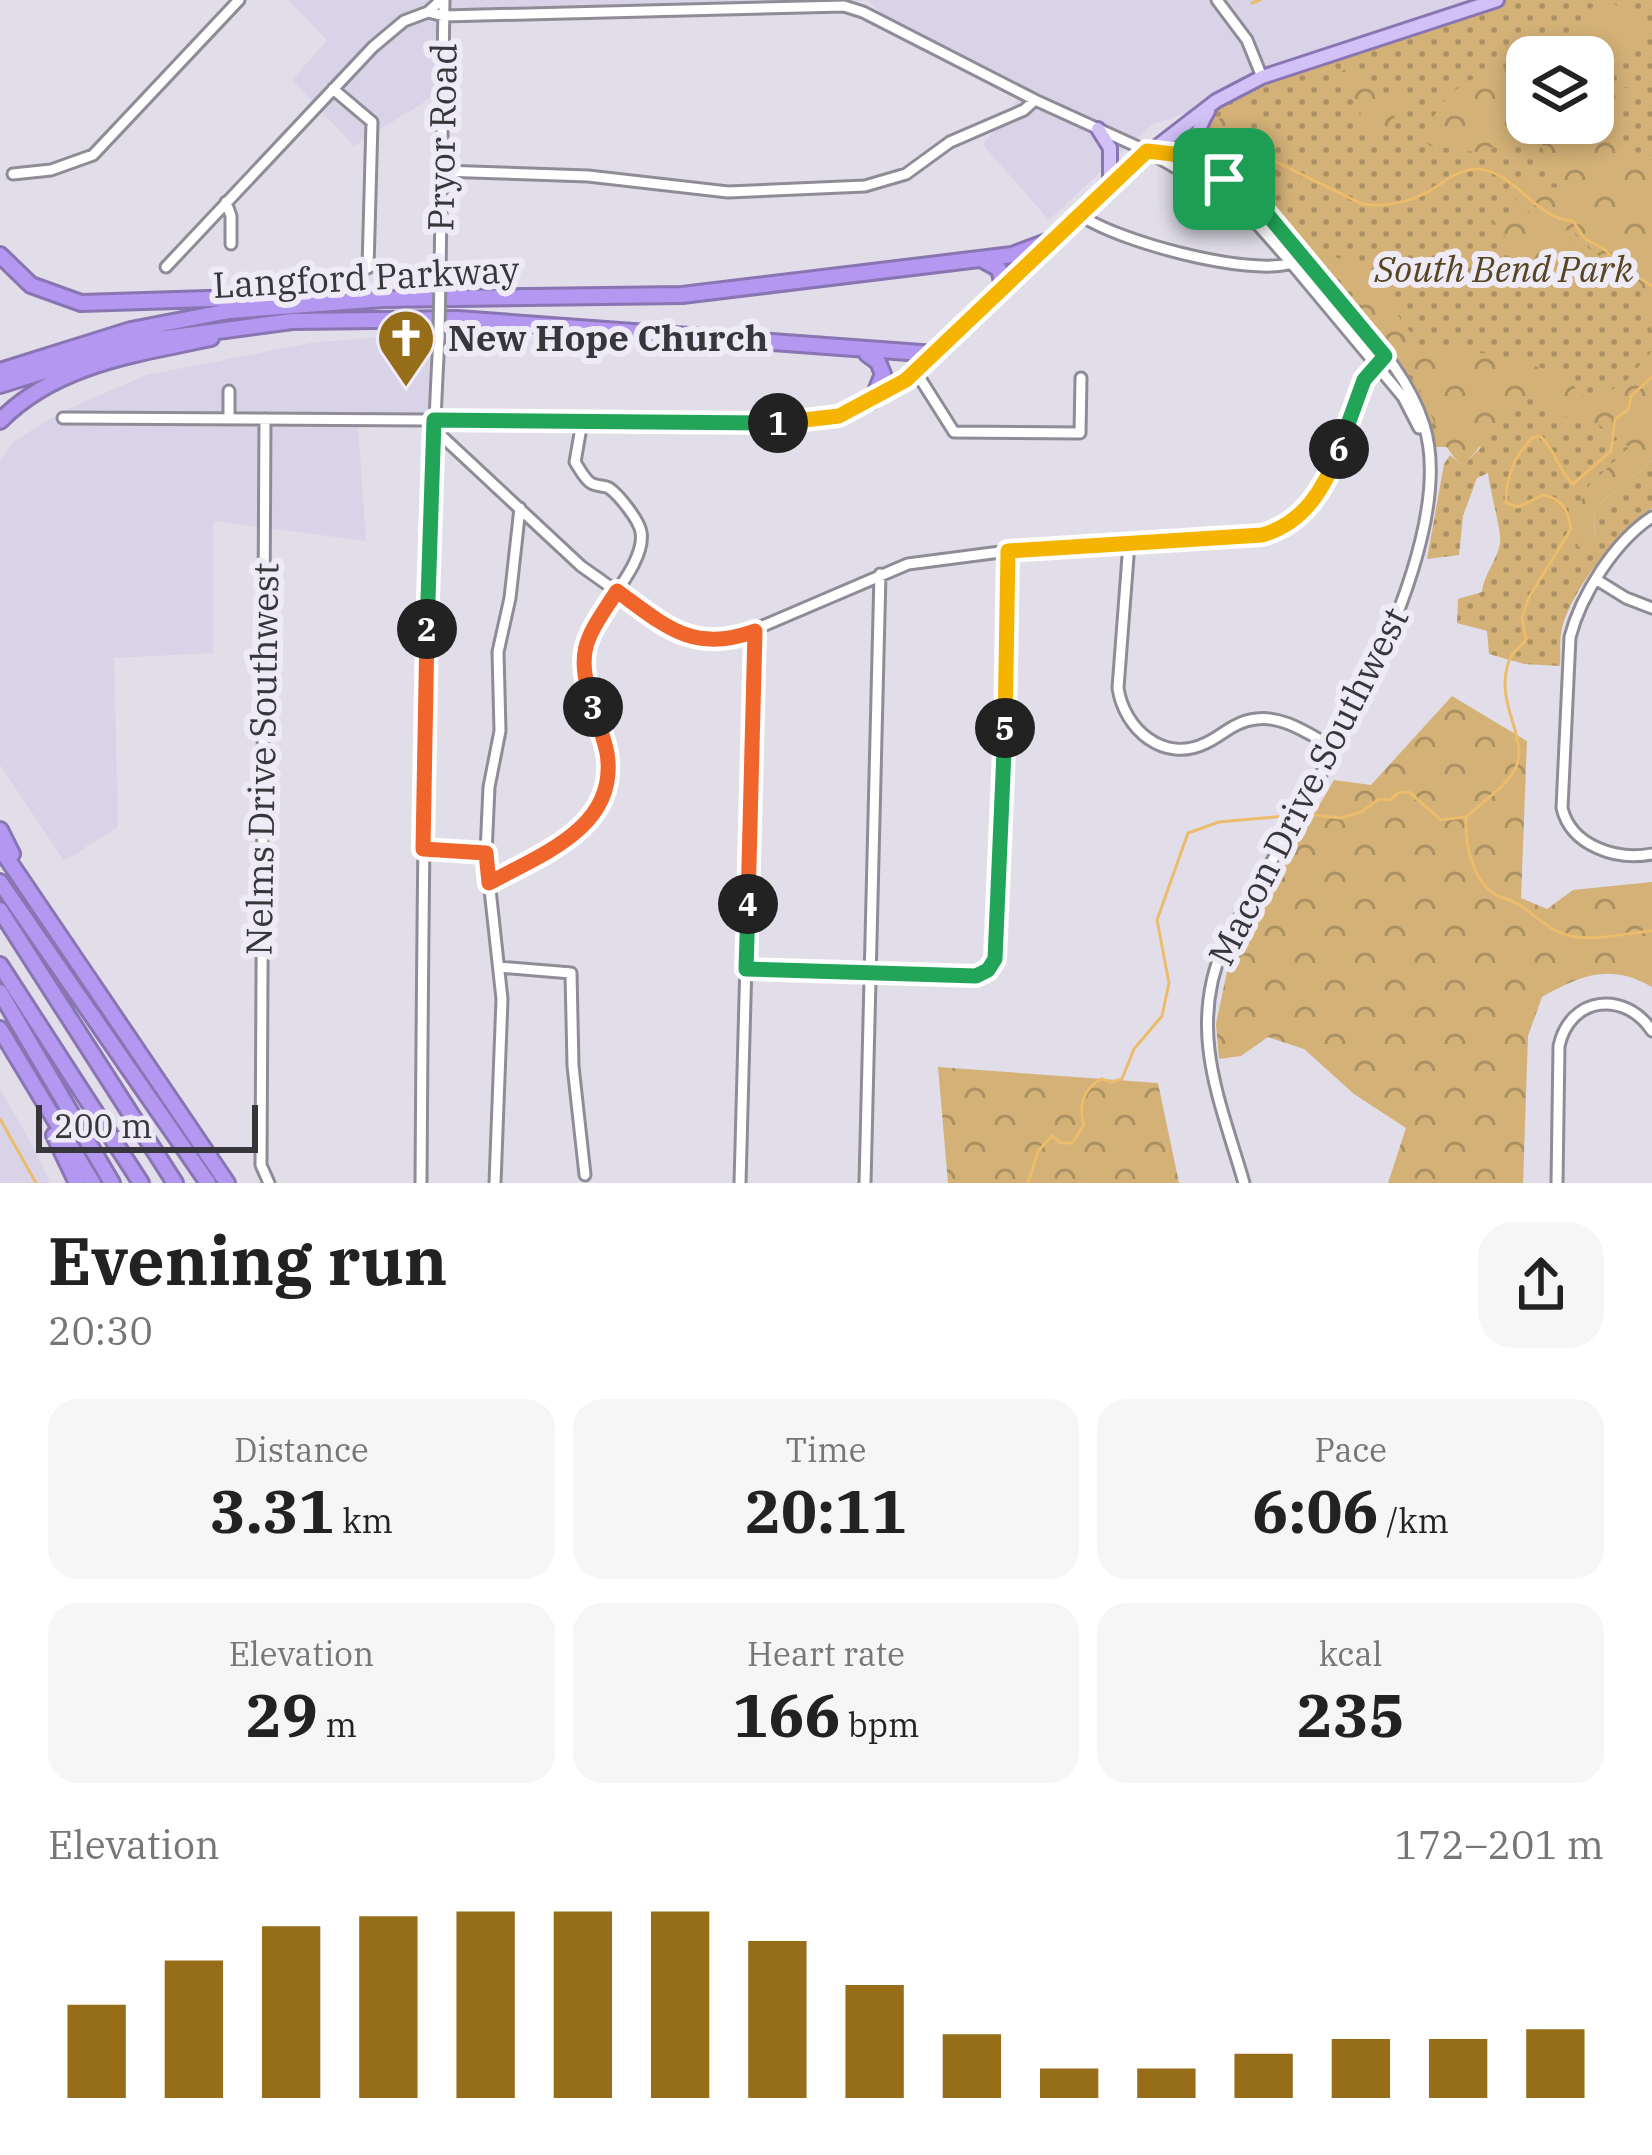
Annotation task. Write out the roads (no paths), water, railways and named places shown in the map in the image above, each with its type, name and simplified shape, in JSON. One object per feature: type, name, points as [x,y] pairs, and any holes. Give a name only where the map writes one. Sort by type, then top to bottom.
[{"type":"highway","name":"Langford Parkway","points":[[0,371],[92,341],[196,316],[384,299],[682,296],[982,260],[1049,242]]},
{"type":"highway","points":[[0,255],[31,285],[81,303],[283,295],[384,299]]},
{"type":"highway","points":[[982,260],[999,269],[1004,286]]},
{"type":"highway","name":"Langford Parkway","points":[[0,385],[143,341],[292,321],[458,319],[935,354]]},
{"type":"highway","points":[[0,421],[36,391],[74,372],[144,351],[292,321]]},
{"type":"highway","points":[[863,352],[878,362],[884,374],[872,401]]},
{"type":"highway","points":[[0,830],[44,910]]},
{"type":"highway","points":[[0,848],[227,1183]]},
{"type":"highway","points":[[0,882],[208,1183]]},
{"type":"highway","points":[[0,910],[175,1183]]},
{"type":"highway","points":[[0,965],[141,1183]]},
{"type":"highway","points":[[0,992],[112,1183]]},
{"type":"highway","points":[[0,1029],[93,1183]]},
{"type":"highway","points":[[18,1060],[77,1183]]},
{"type":"highway","points":[[181,1109],[239,1183]]},
{"type":"main road","points":[[935,354],[1109,185],[1212,104],[1262,77],[1492,1]]},
{"type":"main road","points":[[1212,104],[1198,129],[1196,146],[1203,161],[1224,179]]},
{"type":"main road","points":[[1098,129],[1111,148],[1109,185]]},
{"type":"street","points":[[13,173],[51,170],[92,155],[239,0]]},
{"type":"street","points":[[166,267],[333,89],[404,21],[428,12],[442,0]]},
{"type":"street","name":"Pryor Road","points":[[421,1183],[423,849],[439,337],[442,0]]},
{"type":"street","points":[[1217,0],[1247,40],[1262,77]]},
{"type":"street","points":[[428,12],[444,16],[862,6],[1035,100],[1147,151]]},
{"type":"street","points":[[333,89],[372,122],[368,268]]},
{"type":"street","points":[[441,171],[588,176],[728,192],[865,186],[905,174],[950,142],[1024,110],[1035,100]]},
{"type":"street","name":"Macon Drive Southwest","points":[[1147,151],[1173,154],[1224,179],[1267,214],[1385,356],[1415,400],[1430,460],[1427,518],[1403,601],[1375,668],[1224,945],[1211,981],[1205,1019],[1208,1059],[1244,1183]]},
{"type":"street","name":"Macon Drive Southwest","points":[[1147,151],[1228,199],[1257,224],[1376,364],[1415,418],[1430,460]]},
{"type":"street","points":[[226,202],[231,244]]},
{"type":"street","points":[[1079,214],[1113,232],[1202,258],[1260,267],[1292,263]]},
{"type":"street","points":[[64,418],[808,422],[839,416],[872,401],[935,354]]},
{"type":"street","points":[[433,423],[581,566],[667,627],[690,637],[722,640],[755,631],[908,564],[1008,551],[1262,535],[1293,522],[1326,480],[1364,380],[1385,356]]},
{"type":"street","points":[[916,372],[954,432],[1080,434],[1081,378]]},
{"type":"street","points":[[229,391],[229,419]]},
{"type":"street","name":"Nelms Drive Southwest","points":[[265,419],[260,1100],[261,1166],[269,1183]]},
{"type":"street","points":[[489,883],[574,837],[601,803],[607,779],[607,754],[582,664],[590,632],[642,541],[640,526],[608,488],[591,483],[575,462],[582,422]]},
{"type":"street","points":[[495,1183],[502,998],[486,853],[489,787],[500,731],[498,652],[510,598],[520,508]]},
{"type":"street","points":[[1652,517],[1629,536],[1580,606],[1570,637],[1564,815],[1579,838],[1617,855],[1652,854]]},
{"type":"street","points":[[1130,543],[1118,688],[1136,730],[1160,745],[1185,748],[1206,743],[1240,722],[1269,718],[1333,747]]},
{"type":"street","points":[[746,969],[976,976],[995,959],[1008,551]]},
{"type":"street","points":[[865,1183],[880,574]]},
{"type":"street","points":[[1598,580],[1652,608]]},
{"type":"street","points":[[740,1183],[755,631]]},
{"type":"street","points":[[423,849],[486,853]]},
{"type":"street","points":[[499,967],[571,973],[573,1066],[585,1175]]},
{"type":"street","points":[[1557,1183],[1559,1046],[1564,1027],[1576,1013],[1609,1002],[1626,1005],[1641,1015],[1652,1031]]},
{"type":"waterway","points":[[1252,3],[1260,0]]},
{"type":"waterway","points":[[1254,151],[1370,205],[1411,199],[1463,171],[1490,171],[1547,212],[1573,221],[1585,239],[1652,286]]},
{"type":"waterway","points":[[1466,817],[1514,771],[1519,747],[1505,677],[1509,661],[1526,639],[1522,618],[1528,599],[1571,529],[1563,506],[1555,499],[1543,495],[1518,507],[1506,503],[1512,468],[1532,438],[1540,436],[1573,484],[1611,451],[1615,419],[1629,409],[1631,396],[1652,377]]},
{"type":"waterway","points":[[1307,814],[1340,818],[1361,812],[1379,799],[1409,792],[1441,820],[1464,817]]},
{"type":"waterway","points":[[1028,1183],[1038,1151],[1052,1136],[1061,1143],[1072,1143],[1084,1125],[1086,1093],[1101,1079],[1122,1079],[1134,1049],[1162,1016],[1169,983],[1157,920],[1188,833],[1219,822],[1286,816]]},
{"type":"waterway","points":[[1466,819],[1476,871],[1496,895],[1568,935],[1596,938],[1652,931]]},
{"type":"waterway","points":[[0,1119],[36,1183]]},
{"type":"place","name":"New Hope Church","points":[[406,389]]},
{"type":"park label","name":"South Bend Park","points":[[1504,269]]}]
